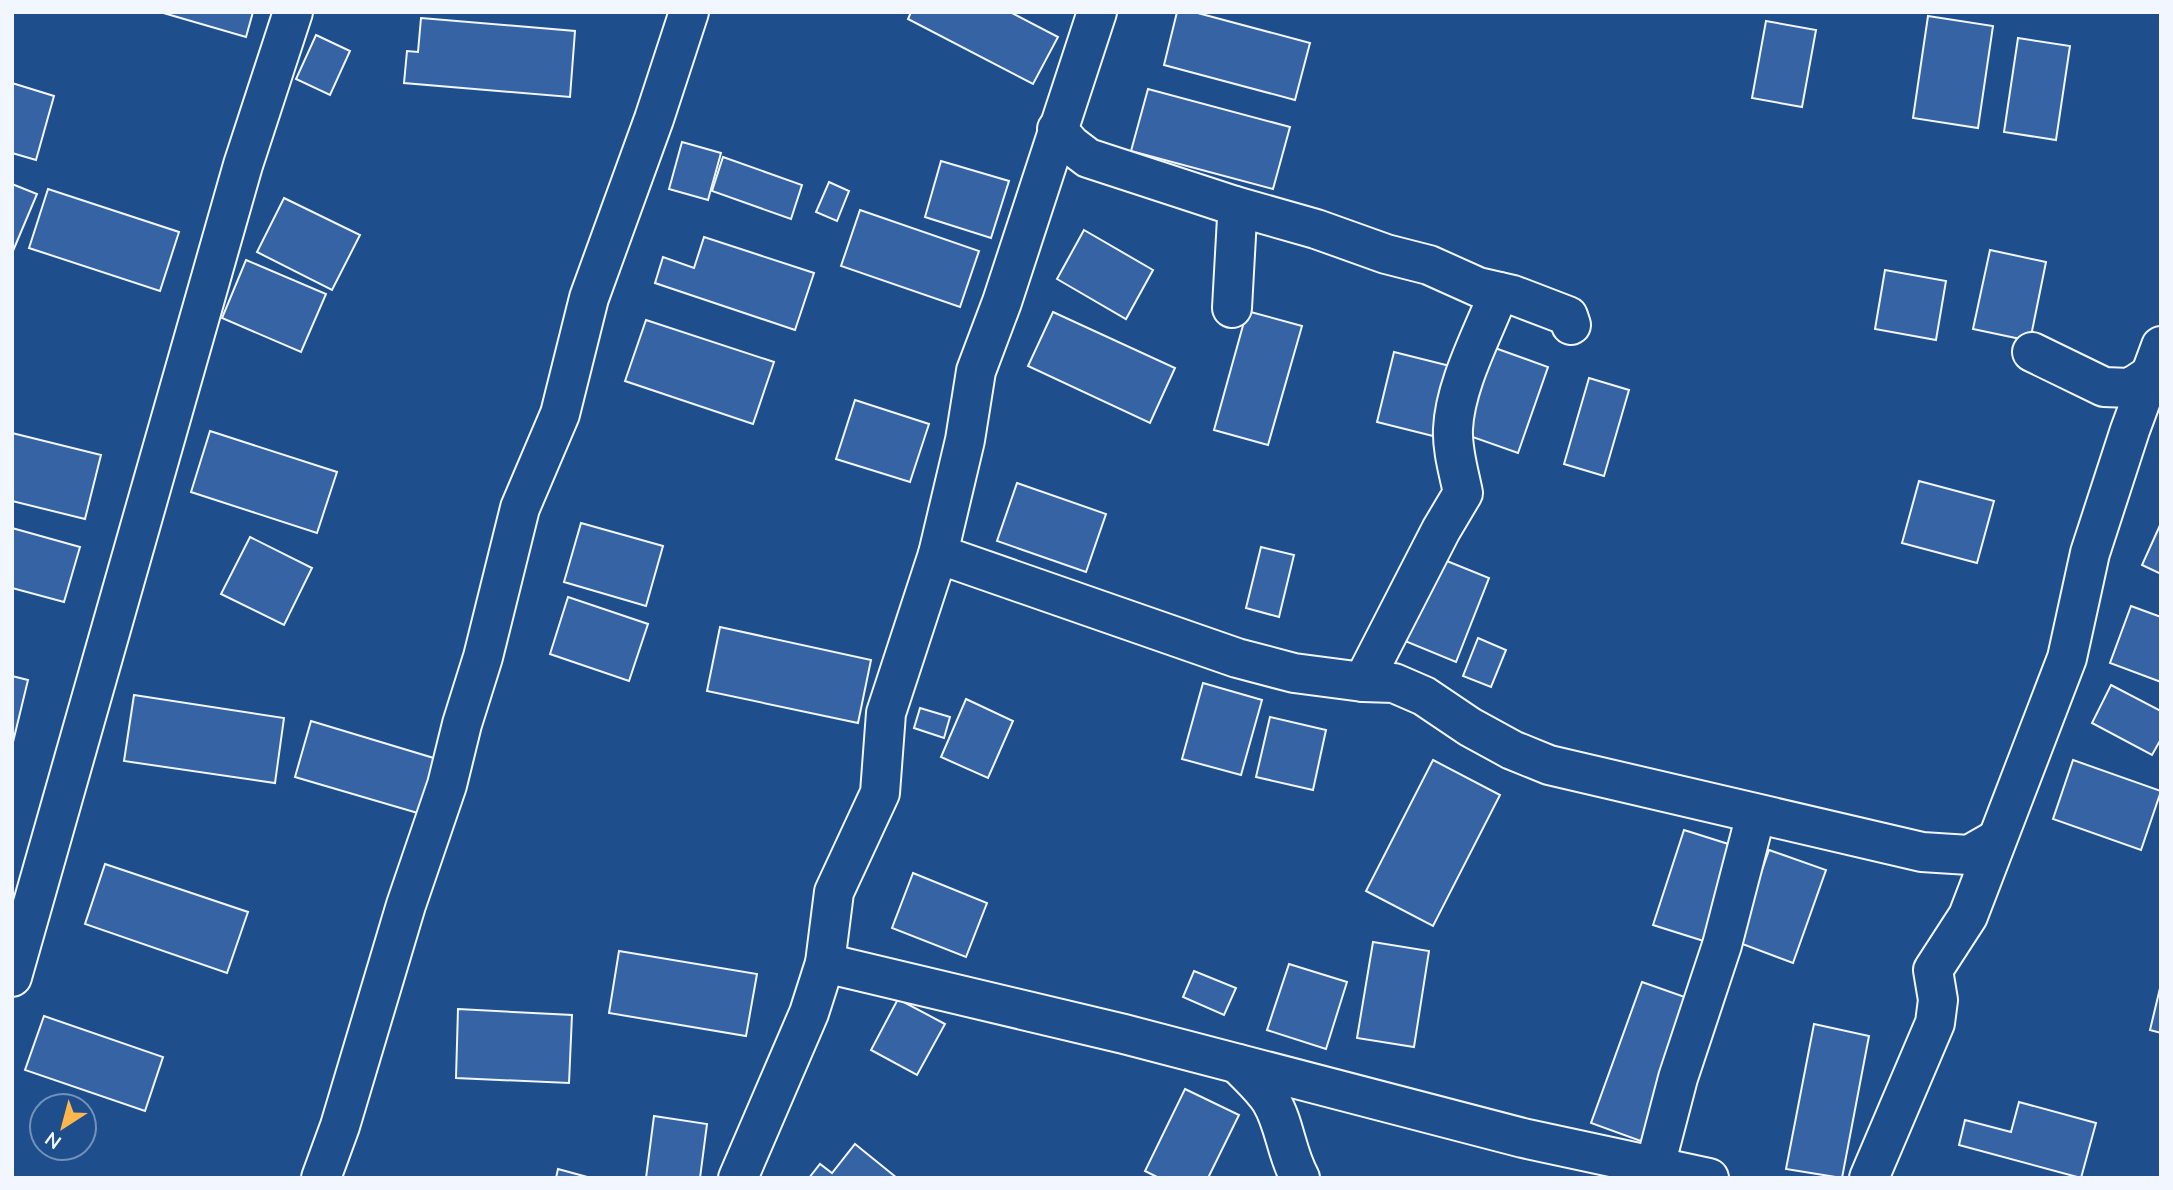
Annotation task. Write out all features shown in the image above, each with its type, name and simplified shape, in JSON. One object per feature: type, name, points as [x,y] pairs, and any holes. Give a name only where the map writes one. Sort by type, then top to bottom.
[{"type":"street","points":[[12,977],[243,164],[293,12]]},
{"type":"street","points":[[321,1178],[340,1126],[406,905],[447,785],[483,657],[520,508],[560,414],[589,298],[654,119],[689,12]]},
{"type":"street","points":[[738,1178],[809,1013],[825,963],[834,892],[880,793],[886,713],[938,554],[965,440],[976,371],[1002,302],[1097,12]]},
{"type":"street","points":[[1057,129],[1071,145],[1088,158],[1235,206],[1317,229],[1386,254],[1429,265],[1478,288],[1499,292],[1568,316],[1571,326]]},
{"type":"street","points":[[1232,308],[1237,218],[1235,206]]},
{"type":"street","points":[[1363,682],[1441,530],[1463,493],[1455,457],[1453,429],[1460,391],[1499,292]]},
{"type":"street","points":[[2032,352],[2104,387],[2130,388],[2155,361]]},
{"type":"street","points":[[1869,1178],[1935,1023],[1938,1000],[1933,970],[1968,916],[2067,657],[2090,553],[2155,361]]},
{"type":"street","points":[[938,554],[1237,659],[1294,673],[1394,683],[1424,695],[1471,727],[1512,750],[1549,765],[1922,852],[1969,855],[1997,839]]},
{"type":"street","points":[[1655,1166],[1678,1078],[1722,945],[1756,814]]},
{"type":"street","points":[[825,963],[1124,1034],[1523,1138],[1709,1178]]},
{"type":"street","points":[[1238,1063],[1270,1100],[1291,1162],[1300,1178]]},
{"type":"building","points":[[160,12],[253,12],[246,37]]},
{"type":"building","points":[[911,12],[1010,12],[1058,37],[1033,84],[908,19]]},
{"type":"building","points":[[1177,12],[1194,12],[1310,43],[1295,100],[1164,65]]},
{"type":"building","points":[[1928,16],[1993,26],[1978,128],[1913,118]]},
{"type":"building","points":[[421,18],[575,31],[570,97],[404,83],[407,51],[418,52]]},
{"type":"building","points":[[1766,21],[1816,30],[1802,107],[1752,98]]},
{"type":"building","points":[[316,35],[350,51],[330,95],[296,79]]},
{"type":"building","points":[[2018,38],[2070,46],[2056,140],[2004,132]]},
{"type":"building","points":[[12,83],[54,96],[36,160],[12,153]]},
{"type":"building","points":[[1148,89],[1290,127],[1273,189],[1131,151]]},
{"type":"building","points":[[682,142],[721,153],[708,200],[669,189]]},
{"type":"building","points":[[723,157],[802,185],[791,219],[712,191]]},
{"type":"building","points":[[941,161],[1009,181],[991,238],[925,217]]},
{"type":"building","points":[[829,182],[849,191],[837,221],[816,212]]},
{"type":"building","points":[[12,184],[37,194],[13,251],[12,251]]},
{"type":"building","points":[[48,189],[179,232],[160,291],[29,248]]},
{"type":"building","points":[[284,198],[360,235],[332,290],[257,252]]},
{"type":"building","points":[[860,210],[979,251],[960,307],[841,266]]},
{"type":"building","points":[[1084,230],[1153,270],[1126,319],[1057,279]]},
{"type":"building","points":[[704,237],[814,273],[795,330],[655,283],[663,257],[694,268]]},
{"type":"building","points":[[1990,250],[2046,262],[2030,341],[1973,329]]},
{"type":"building","points":[[246,260],[326,294],[301,352],[222,318]]},
{"type":"building","points":[[1885,270],[1946,281],[1936,340],[1875,329]]},
{"type":"building","points":[[1247,311],[1302,326],[1268,445],[1214,430]]},
{"type":"building","points":[[1053,312],[1175,368],[1150,423],[1028,366]]},
{"type":"building","points":[[646,320],[774,362],[753,424],[625,381]]},
{"type":"building","points":[[1495,348],[1548,367],[1518,453],[1464,434]]},
{"type":"building","points":[[1394,352],[1462,369],[1445,439],[1377,422]]},
{"type":"building","points":[[1589,378],[1629,390],[1604,476],[1564,464]]},
{"type":"building","points":[[855,400],[929,424],[910,482],[836,459]]},
{"type":"building","points":[[210,431],[337,472],[317,533],[191,492]]},
{"type":"building","points":[[12,433],[101,455],[85,519],[12,501]]},
{"type":"building","points":[[1919,481],[1994,501],[1977,563],[1902,543]]},
{"type":"building","points":[[1017,483],[1106,514],[1086,572],[997,541]]},
{"type":"building","points":[[581,523],[663,546],[646,606],[564,582]]},
{"type":"building","points":[[2161,523],[2161,574],[2142,565]]},
{"type":"building","points":[[12,528],[80,547],[64,602],[12,588]]},
{"type":"building","points":[[250,537],[312,568],[284,625],[221,594]]},
{"type":"building","points":[[1261,547],[1294,555],[1279,617],[1246,608]]},
{"type":"building","points":[[1437,557],[1489,578],[1456,662],[1405,641]]},
{"type":"building","points":[[568,597],[648,624],[629,681],[550,654]]},
{"type":"building","points":[[2131,606],[2161,617],[2161,682],[2110,663]]},
{"type":"building","points":[[720,627],[871,660],[858,723],[707,691]]},
{"type":"building","points":[[1478,638],[1506,650],[1491,687],[1463,676]]},
{"type":"building","points":[[12,676],[28,680],[13,742],[12,742]]},
{"type":"building","points":[[1203,683],[1262,700],[1241,775],[1182,759]]},
{"type":"building","points":[[2111,685],[2161,711],[2161,739],[2152,755],[2092,723]]},
{"type":"building","points":[[134,695],[284,718],[275,783],[124,761]]},
{"type":"building","points":[[966,699],[1013,721],[988,778],[941,757]]},
{"type":"building","points":[[920,708],[950,717],[944,738],[914,728]]},
{"type":"building","points":[[1270,717],[1326,730],[1313,790],[1256,777]]},
{"type":"building","points":[[311,721],[437,759],[421,814],[295,777]]},
{"type":"building","points":[[1433,760],[1500,795],[1433,926],[1366,891]]},
{"type":"building","points":[[2073,760],[2161,791],[2141,850],[2053,819]]},
{"type":"building","points":[[1684,830],[1741,848],[1710,943],[1653,925]]},
{"type":"building","points":[[1769,850],[1826,870],[1793,963],[1737,942]]},
{"type":"building","points":[[105,864],[248,912],[227,973],[85,924]]},
{"type":"building","points":[[913,873],[987,903],[966,957],[892,928]]},
{"type":"building","points":[[1373,942],[1429,951],[1414,1047],[1357,1038]]},
{"type":"building","points":[[619,951],[757,974],[746,1036],[609,1013]]},
{"type":"building","points":[[1289,964],[1347,982],[1326,1049],[1267,1030]]},
{"type":"building","points":[[1194,971],[1236,988],[1224,1015],[1183,997]]},
{"type":"building","points":[[1642,982],[1699,1002],[1649,1144],[1591,1123]]},
{"type":"building","points":[[2161,984],[2161,1033],[2150,1030]]},
{"type":"building","points":[[898,999],[945,1024],[917,1075],[871,1050]]},
{"type":"building","points":[[458,1009],[572,1015],[569,1083],[456,1078]]},
{"type":"building","points":[[44,1016],[163,1057],[145,1111],[98,1095],[98,1092],[89,1092],[25,1070]]},
{"type":"building","points":[[1814,1024],[1869,1036],[1842,1178],[1786,1169]]},
{"type":"building","points":[[1185,1089],[1239,1115],[1208,1178],[1159,1178],[1145,1171]]},
{"type":"building","points":[[2019,1102],[2096,1123],[2081,1178],[1959,1145],[1965,1120],[2011,1132]]},
{"type":"building","points":[[654,1116],[707,1124],[700,1178],[646,1178]]},
{"type":"building","points":[[855,1144],[897,1178],[809,1178],[820,1164],[832,1173]]},
{"type":"building","points":[[558,1169],[591,1178],[556,1178]]}]
